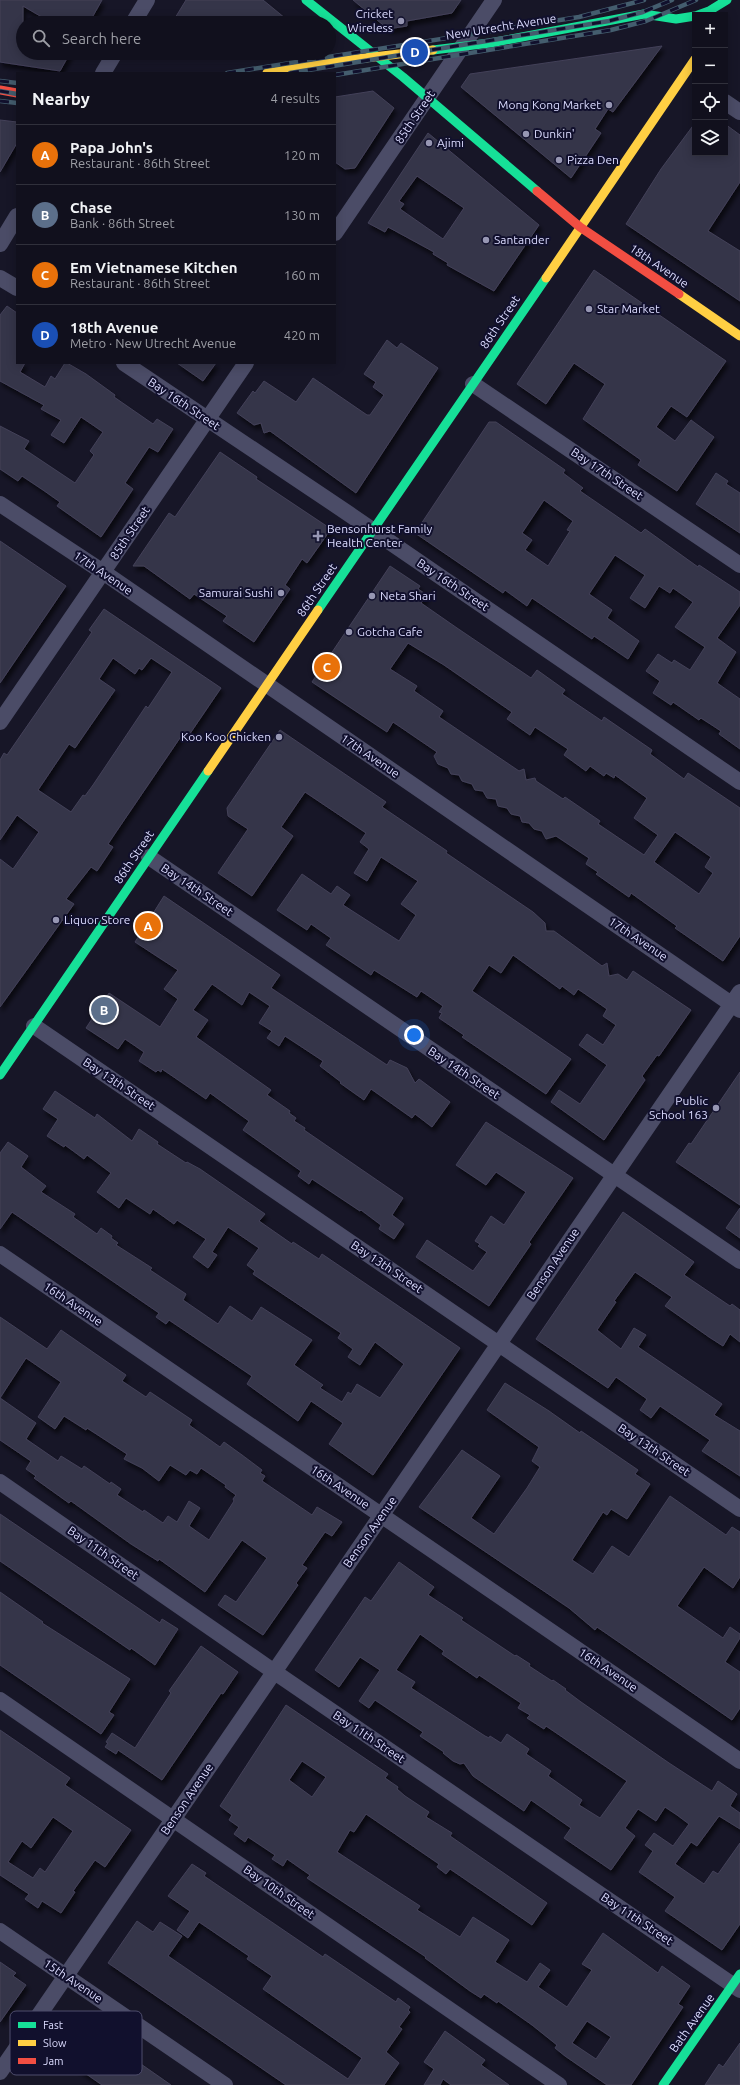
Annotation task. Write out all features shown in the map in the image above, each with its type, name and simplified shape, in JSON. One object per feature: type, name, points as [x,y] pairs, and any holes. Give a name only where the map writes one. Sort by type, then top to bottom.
[{"type":"main road","name":"18th Avenue","points":[[306,0],[326,16]]},
{"type":"main road","points":[[706,12],[727,0]]},
{"type":"main road","points":[[729,11],[736,0]]},
{"type":"main road","name":"New Utrecht Avenue","points":[[644,14],[655,5]]},
{"type":"main road","name":"New Utrecht Avenue","points":[[273,72],[376,56],[462,47],[644,14],[667,18],[692,17]]},
{"type":"main road","name":"18th Avenue","points":[[336,24],[428,98],[580,226],[740,336]]},
{"type":"main road","name":"86th Street","points":[[0,1075],[580,226],[690,77]]},
{"type":"main road","points":[[0,90],[16,93]]},
{"type":"main road","name":"Bath Avenue","points":[[664,2085],[738,1983]]},
{"type":"street","points":[[137,16],[147,0]]},
{"type":"street","name":"85th Street","points":[[336,232],[494,0]]},
{"type":"street","points":[[104,72],[111,60]]},
{"type":"street","points":[[728,104],[740,112]]},
{"type":"street","points":[[0,244],[16,218]]},
{"type":"street","points":[[0,278],[16,287]]},
{"type":"street","name":"Bay 16th Street","points":[[125,364],[372,530],[740,782]]},
{"type":"street","name":"85th Street","points":[[0,722],[245,364]]},
{"type":"street","name":"Bay 17th Street","points":[[473,384],[740,565]]},
{"type":"street","name":"17th Avenue","points":[[0,504],[103,572],[267,685],[737,1002]]},
{"type":"street","name":"Bay 14th Street","points":[[149,857],[740,1261]]},
{"type":"street","name":"Benson Avenue","points":[[41,2011],[174,1819],[273,1671],[614,1175],[737,1002]]},
{"type":"street","name":"Bay 13th Street","points":[[34,1026],[740,1509]]},
{"type":"street","name":"16th Avenue","points":[[0,1254],[740,1761]]},
{"type":"street","name":"Bay 11th Street","points":[[0,1482],[273,1671],[738,1983]]},
{"type":"street","name":"Bay 10th Street","points":[[0,1700],[559,2085]]},
{"type":"street","name":"15th Avenue","points":[[0,1931],[117,2011]]},
{"type":"street","name":"15th Avenue","points":[[142,2028],[225,2085]]},
{"type":"street","name":"Benson Avenue","points":[[0,2072],[10,2057]]},
{"type":"building","points":[[0,0],[102,0],[93,16],[40,16],[23,6],[23,16],[16,16],[16,60],[66,60],[60,71],[0,62]]},
{"type":"building","points":[[186,0],[263,0],[282,16],[176,16]]},
{"type":"building","points":[[353,0],[461,0],[452,13],[407,21],[407,26],[388,29]]},
{"type":"building","points":[[662,46],[613,112],[608,109],[595,129],[601,133],[571,178],[461,87],[470,74]]},
{"type":"building","points":[[373,91],[394,108],[355,168],[345,169],[336,163],[336,97]]},
{"type":"building","points":[[0,120],[16,122],[16,145],[0,172]]},
{"type":"building","points":[[728,126],[740,135],[740,182],[708,231],[740,251],[740,301],[626,224],[661,169],[692,127],[692,156],[728,156]]},
{"type":"building","points":[[428,133],[539,225],[494,291],[447,265],[448,263],[433,254],[434,252],[388,227],[385,232],[368,223]],"holes":[[[417,176],[464,208],[443,239],[400,209],[404,204],[399,201]]]},
{"type":"building","points":[[594,270],[726,361],[687,417],[671,406],[656,427],[675,441],[691,420],[714,437],[677,491],[638,465],[641,460],[583,419],[605,384],[574,363],[546,404],[517,384]]},
{"type":"building","points":[[7,306],[16,312],[16,364],[24,364],[20,372],[45,387],[51,376],[55,379],[64,364],[69,364],[86,374],[115,395],[114,397],[153,424],[157,419],[173,429],[158,452],[149,447],[125,483],[133,489],[101,537],[57,506],[60,502],[43,490],[22,476],[18,481],[0,469],[0,426],[29,441],[24,449],[75,483],[94,455],[90,451],[103,432],[81,417],[64,443],[51,435],[61,420],[41,409],[44,405],[0,381],[0,315]]},
{"type":"building","points":[[387,340],[397,348],[401,343],[438,368],[356,493],[270,431],[264,433],[261,423],[254,425],[237,413],[253,391],[255,393],[264,381],[296,402],[313,378],[367,415],[370,415],[384,395],[373,387],[376,382],[364,374]]},
{"type":"building","points":[[178,364],[215,364],[203,381]]},
{"type":"building","points":[[489,422],[496,422],[565,470],[563,473],[583,488],[580,491],[641,533],[645,529],[698,567],[699,565],[740,592],[740,605],[717,638],[736,652],[717,683],[740,699],[740,749],[719,734],[721,731],[701,718],[699,720],[673,702],[671,705],[653,693],[660,681],[646,671],[658,654],[672,663],[674,660],[690,670],[705,647],[675,627],[693,602],[673,588],[670,593],[659,586],[645,608],[630,598],[645,575],[615,555],[589,594],[612,610],[607,618],[639,641],[628,659],[594,636],[592,639],[532,598],[527,606],[505,590],[503,593],[415,533]],"holes":[[[544,500],[573,521],[567,530],[570,531],[548,566],[525,550],[532,540],[522,533]]]},
{"type":"building","points":[[220,452],[257,477],[256,479],[331,529],[307,563],[302,559],[285,585],[290,589],[254,642],[223,621],[227,616],[194,594],[190,599],[144,566],[133,566],[169,513],[175,517]]},
{"type":"building","points":[[716,473],[728,481],[726,484],[740,493],[740,533],[696,504]]},
{"type":"building","points":[[0,541],[66,586],[0,683]]},
{"type":"building","points":[[390,566],[420,586],[418,589],[427,595],[421,603],[457,628],[531,678],[537,670],[565,690],[562,694],[602,721],[604,717],[652,750],[650,754],[684,779],[688,773],[740,808],[740,936],[723,961],[675,928],[677,926],[631,893],[629,897],[596,874],[598,872],[586,864],[589,858],[556,836],[546,839],[542,831],[534,829],[529,823],[522,822],[520,816],[511,814],[507,808],[498,806],[496,799],[487,798],[483,791],[475,790],[472,784],[462,781],[459,775],[451,774],[448,768],[438,764],[434,756],[437,752],[393,722],[387,732],[312,682]],"holes":[[[408,643],[444,665],[512,712],[507,719],[530,735],[535,727],[568,749],[564,755],[586,771],[590,766],[604,776],[606,773],[614,778],[615,775],[647,798],[634,818],[658,835],[644,855],[598,824],[600,821],[565,797],[563,799],[536,781],[535,778],[526,780],[524,769],[519,771],[439,717],[443,711],[414,691],[417,686],[390,669]],[[675,832],[711,857],[705,867],[713,873],[699,894],[654,862]]]},
{"type":"building","points":[[104,609],[221,688],[189,735],[184,732],[116,832],[108,844],[113,847],[97,871],[91,867],[66,899],[74,904],[0,1007],[0,859],[13,869],[39,832],[17,815],[0,840],[0,760],[4,753],[7,755],[75,657],[92,632],[89,630]],"holes":[[[113,658],[135,674],[139,668],[142,670],[151,658],[172,672],[148,708],[146,706],[93,785],[85,796],[83,795],[71,812],[38,790],[69,744],[75,748],[115,690],[99,679]]]},
{"type":"building","points":[[280,730],[386,802],[382,807],[447,851],[446,853],[533,912],[545,923],[546,931],[554,931],[602,966],[607,963],[609,976],[618,974],[627,980],[633,971],[691,1010],[659,1056],[657,1055],[642,1076],[645,1080],[604,1140],[551,1102],[559,1090],[580,1104],[607,1065],[579,1045],[587,1034],[603,1045],[616,1025],[603,1016],[607,1009],[578,989],[574,995],[562,986],[560,989],[513,955],[501,973],[489,965],[472,991],[571,1059],[546,1094],[462,1037],[464,1035],[439,1018],[442,1013],[439,1012],[443,1006],[421,991],[417,997],[374,970],[371,975],[326,945],[331,938],[311,924],[307,930],[277,910],[302,874],[331,894],[337,886],[350,895],[343,905],[399,941],[416,915],[401,904],[418,881],[381,857],[367,881],[354,873],[369,849],[360,842],[366,833],[305,792],[281,827],[293,836],[252,896],[218,873],[248,829],[228,816],[227,808]]},
{"type":"building","points":[[164,896],[280,975],[271,988],[387,1065],[390,1060],[407,1068],[415,1083],[419,1079],[450,1102],[432,1127],[415,1114],[412,1118],[371,1089],[364,1100],[340,1083],[341,1082],[320,1066],[323,1061],[285,1036],[279,1046],[267,1038],[272,1031],[259,1023],[270,1006],[249,992],[242,1005],[212,984],[193,1010],[208,1020],[196,1037],[271,1090],[267,1095],[290,1111],[289,1113],[296,1118],[294,1121],[305,1128],[304,1130],[403,1198],[392,1215],[404,1224],[394,1239],[379,1229],[381,1225],[361,1210],[360,1211],[312,1179],[309,1184],[298,1176],[301,1171],[243,1130],[249,1121],[210,1093],[206,1099],[162,1069],[161,1072],[158,1070],[156,1072],[139,1061],[144,1052],[125,1039],[118,1049],[86,1028],[109,993],[160,1027],[178,999],[164,989],[178,970],[135,942]]},
{"type":"building","points":[[740,1072],[740,1205],[676,1162],[689,1143],[691,1144]]},
{"type":"building","points":[[55,1091],[95,1118],[97,1114],[132,1141],[139,1129],[158,1142],[157,1144],[186,1163],[187,1162],[200,1169],[265,1214],[259,1221],[292,1244],[293,1242],[319,1259],[322,1254],[460,1348],[373,1475],[329,1444],[343,1423],[311,1401],[298,1421],[247,1384],[252,1376],[169,1320],[166,1324],[156,1317],[159,1313],[12,1212],[0,1229],[0,1153],[8,1142],[28,1156],[21,1167],[46,1186],[41,1192],[75,1214],[73,1217],[97,1234],[101,1228],[112,1236],[111,1238],[118,1243],[116,1245],[152,1268],[150,1270],[186,1294],[183,1300],[218,1324],[230,1306],[252,1321],[261,1307],[312,1340],[294,1365],[323,1385],[320,1388],[342,1402],[348,1392],[351,1394],[357,1384],[380,1398],[404,1364],[375,1342],[360,1365],[348,1357],[353,1349],[338,1338],[341,1333],[253,1274],[255,1271],[247,1265],[259,1248],[228,1227],[212,1252],[217,1255],[208,1268],[193,1257],[206,1239],[177,1220],[174,1224],[153,1209],[150,1214],[126,1198],[119,1208],[97,1192],[111,1173],[87,1155],[84,1159],[65,1145],[64,1147],[47,1136],[58,1119],[43,1109]]},
{"type":"building","points":[[486,1122],[573,1178],[529,1242],[531,1244],[489,1306],[416,1257],[427,1240],[473,1271],[487,1252],[478,1246],[480,1244],[475,1241],[491,1216],[504,1225],[526,1192],[496,1172],[486,1185],[456,1165]]},
{"type":"building","points":[[740,1208],[740,1238],[726,1228]]},
{"type":"building","points":[[623,1212],[694,1262],[684,1275],[730,1306],[732,1304],[740,1310],[740,1342],[730,1334],[723,1346],[709,1337],[665,1306],[672,1297],[635,1272],[614,1301],[616,1302],[597,1330],[621,1349],[634,1328],[646,1335],[638,1347],[722,1404],[714,1415],[740,1431],[740,1476],[702,1451],[710,1440],[660,1406],[651,1418],[640,1410],[647,1399],[616,1377],[608,1388],[536,1339]]},
{"type":"building","points":[[0,1317],[47,1349],[61,1330],[126,1375],[122,1381],[146,1397],[150,1392],[192,1420],[189,1425],[220,1447],[224,1442],[262,1470],[260,1473],[265,1476],[262,1481],[312,1515],[317,1507],[342,1522],[332,1536],[325,1532],[302,1565],[307,1568],[296,1583],[298,1585],[263,1635],[218,1605],[225,1595],[236,1602],[267,1558],[242,1540],[205,1592],[159,1559],[158,1561],[131,1544],[71,1501],[69,1503],[34,1478],[36,1476],[26,1469],[31,1461],[0,1440],[0,1398]],"holes":[[[26,1358],[61,1382],[38,1417],[55,1429],[64,1416],[86,1430],[87,1428],[127,1454],[124,1459],[142,1468],[159,1481],[170,1465],[186,1475],[190,1470],[197,1474],[201,1468],[226,1485],[225,1487],[236,1495],[233,1499],[234,1501],[209,1540],[189,1526],[200,1508],[189,1501],[177,1522],[168,1516],[163,1523],[144,1510],[143,1512],[117,1495],[121,1489],[111,1482],[110,1484],[84,1466],[82,1469],[61,1456],[58,1461],[26,1439],[36,1423],[0,1398]]]},
{"type":"building","points":[[505,1383],[580,1433],[581,1431],[638,1470],[635,1474],[650,1484],[627,1519],[611,1509],[607,1515],[603,1512],[572,1560],[593,1574],[612,1546],[629,1557],[670,1496],[726,1535],[732,1527],[740,1532],[740,1577],[733,1588],[704,1567],[677,1606],[723,1638],[730,1627],[740,1634],[740,1638],[725,1662],[740,1672],[740,1708],[732,1720],[597,1627],[595,1630],[569,1608],[419,1507],[462,1450],[500,1476],[471,1518],[494,1534],[527,1488],[540,1467],[532,1461],[539,1447],[487,1410]]},
{"type":"building","points":[[0,1514],[160,1623],[162,1619],[178,1629],[155,1665],[131,1648],[130,1650],[0,1561]]},
{"type":"building","points":[[399,1562],[434,1587],[428,1595],[463,1618],[461,1620],[515,1656],[516,1655],[530,1664],[529,1666],[566,1689],[565,1690],[581,1702],[669,1763],[712,1791],[718,1781],[737,1794],[730,1806],[740,1813],[740,1829],[719,1816],[697,1846],[691,1842],[675,1864],[704,1884],[713,1871],[718,1874],[740,1843],[740,1924],[722,1950],[665,1911],[675,1897],[639,1872],[653,1851],[645,1845],[654,1833],[673,1846],[689,1824],[677,1815],[665,1807],[656,1821],[638,1809],[625,1828],[635,1836],[611,1870],[564,1838],[571,1828],[531,1800],[524,1811],[473,1776],[464,1763],[460,1764],[453,1761],[443,1753],[444,1752],[420,1736],[423,1732],[375,1700],[369,1708],[359,1701],[380,1670],[360,1657],[339,1687],[315,1670],[365,1597],[371,1601]],"holes":[[[420,1634],[444,1651],[442,1654],[477,1678],[479,1675],[521,1703],[518,1708],[530,1715],[527,1718],[544,1729],[546,1726],[627,1781],[600,1818],[579,1805],[582,1800],[548,1776],[551,1771],[526,1754],[529,1749],[507,1734],[501,1743],[490,1736],[489,1738],[485,1736],[411,1688],[415,1682],[396,1670]]]},
{"type":"building","points":[[0,1592],[43,1622],[42,1623],[130,1679],[109,1712],[114,1715],[101,1734],[0,1665]]},
{"type":"building","points":[[201,1646],[238,1672],[223,1694],[221,1693],[162,1780],[118,1750],[116,1754],[105,1747],[108,1743],[106,1742],[112,1733],[135,1748],[171,1693],[169,1691]]},
{"type":"building","points":[[286,1705],[388,1774],[385,1778],[398,1787],[397,1789],[405,1796],[429,1812],[426,1817],[452,1833],[450,1836],[547,1903],[532,1925],[450,1869],[446,1874],[437,1867],[439,1864],[366,1814],[354,1832],[350,1830],[337,1852],[420,1906],[417,1910],[460,1937],[473,1917],[509,1940],[495,1962],[527,1982],[540,1963],[550,1970],[538,1987],[567,2007],[592,1970],[582,1964],[603,1933],[658,1973],[662,1966],[690,1986],[678,2004],[683,2007],[631,2085],[607,2085],[555,2048],[557,2045],[532,2025],[498,2001],[497,2003],[484,1994],[481,1998],[470,1991],[425,1958],[426,1957],[307,1878],[310,1875],[287,1859],[283,1866],[272,1859],[275,1855],[248,1837],[245,1842],[234,1834],[239,1827],[229,1820],[232,1815],[220,1806]],"holes":[[[302,1761],[326,1777],[312,1797],[289,1780]],[[587,2021],[611,2037],[596,2059],[572,2043]]]},
{"type":"building","points":[[0,1730],[70,1778],[65,1785],[131,1830],[105,1867],[95,1860],[73,1891],[75,1892],[61,1913],[42,1901],[38,1908],[25,1899],[29,1894],[0,1875]],"holes":[[[53,1817],[73,1831],[45,1872],[40,1868],[33,1878],[8,1862],[22,1841],[31,1848]]]},
{"type":"building","points":[[192,1864],[206,1873],[204,1876],[323,1957],[325,1954],[396,2002],[398,1998],[410,2007],[408,2010],[410,2012],[399,2027],[402,2029],[386,2052],[399,2063],[384,2085],[286,2085],[108,1963],[137,1921],[153,1932],[160,1922],[182,1936],[168,1956],[348,2079],[362,2058],[263,1989],[272,1976],[247,1959],[249,1956],[199,1922],[188,1938],[177,1930],[190,1911],[168,1896]]},
{"type":"building","points":[[0,1962],[16,1973],[13,1976],[26,1985],[0,2022]]},
{"type":"building","points":[[445,2031],[485,2060],[481,2065],[509,2085],[451,2085],[443,2079],[440,2085],[424,2085],[434,2069],[424,2062]]},
{"type":"building","points":[[740,2043],[740,2085],[705,2085],[719,2064],[723,2067]]},
{"type":"building","points":[[142,2065],[171,2085],[102,2085],[88,2075],[142,2075]]},
{"type":"railway","points":[[336,56],[579,17],[644,0]]},
{"type":"railway","points":[[296,72],[609,21],[643,12],[672,0]]},
{"type":"railway","points":[[336,75],[611,30],[646,21],[696,0]]},
{"type":"railway","points":[[233,72],[309,60]]},
{"type":"railway","points":[[0,81],[16,83]]},
{"type":"railway","points":[[0,91],[16,94]]},
{"type":"railway","points":[[0,101],[16,103]]},
{"type":"traffic: fast","points":[[306,0],[326,16]]},
{"type":"traffic: fast","points":[[706,12],[727,0]]},
{"type":"traffic: fast","points":[[433,50],[490,43],[644,14],[676,19],[692,16]]},
{"type":"traffic: fast","points":[[336,24],[403,77],[537,191]]},
{"type":"traffic: fast","points":[[318,610],[546,278]]},
{"type":"traffic: fast","points":[[0,1075],[208,771]]},
{"type":"traffic: fast","points":[[663,2085],[740,1974]]},
{"type":"traffic: slow","points":[[273,72],[348,60],[433,50]]},
{"type":"traffic: slow","points":[[546,278],[692,63]]},
{"type":"traffic: slow","points":[[679,294],[740,336]]},
{"type":"traffic: slow","points":[[208,771],[318,610]]},
{"type":"traffic: jam","points":[[0,90],[16,93]]},
{"type":"traffic: jam","points":[[537,191],[580,227],[679,294]]},
{"type":"place","name":"Cricket Wireless","points":[[401,21]]},
{"type":"place","name":"18th Avenue","points":[[415,52]]},
{"type":"place","name":"Mong Kong Market","points":[[609,105]]},
{"type":"place","name":"Dunkin'","points":[[526,134]]},
{"type":"place","name":"Ajimi","points":[[429,143]]},
{"type":"place","name":"Pizza Den","points":[[559,160]]},
{"type":"place","name":"Santander","points":[[486,240]]},
{"type":"place","name":"Star Market","points":[[589,309]]},
{"type":"place","name":"Bensonhurst Family Health Center","points":[[318,536]]},
{"type":"place","name":"Samurai Sushi","points":[[281,593]]},
{"type":"place","name":"Neta Shari","points":[[372,596]]},
{"type":"place","name":"Gotcha Cafe","points":[[349,632]]},
{"type":"place","name":"Em Vietnamese Kitchen","points":[[327,667]]},
{"type":"place","name":"Koo Koo Chicken","points":[[279,737]]},
{"type":"place","name":"Liquor Store","points":[[56,920]]},
{"type":"place","name":"Papa John's","points":[[148,926]]},
{"type":"place","name":"Chase","points":[[104,1010]]},
{"type":"place","name":"Public School 163","points":[[716,1108]]}]
